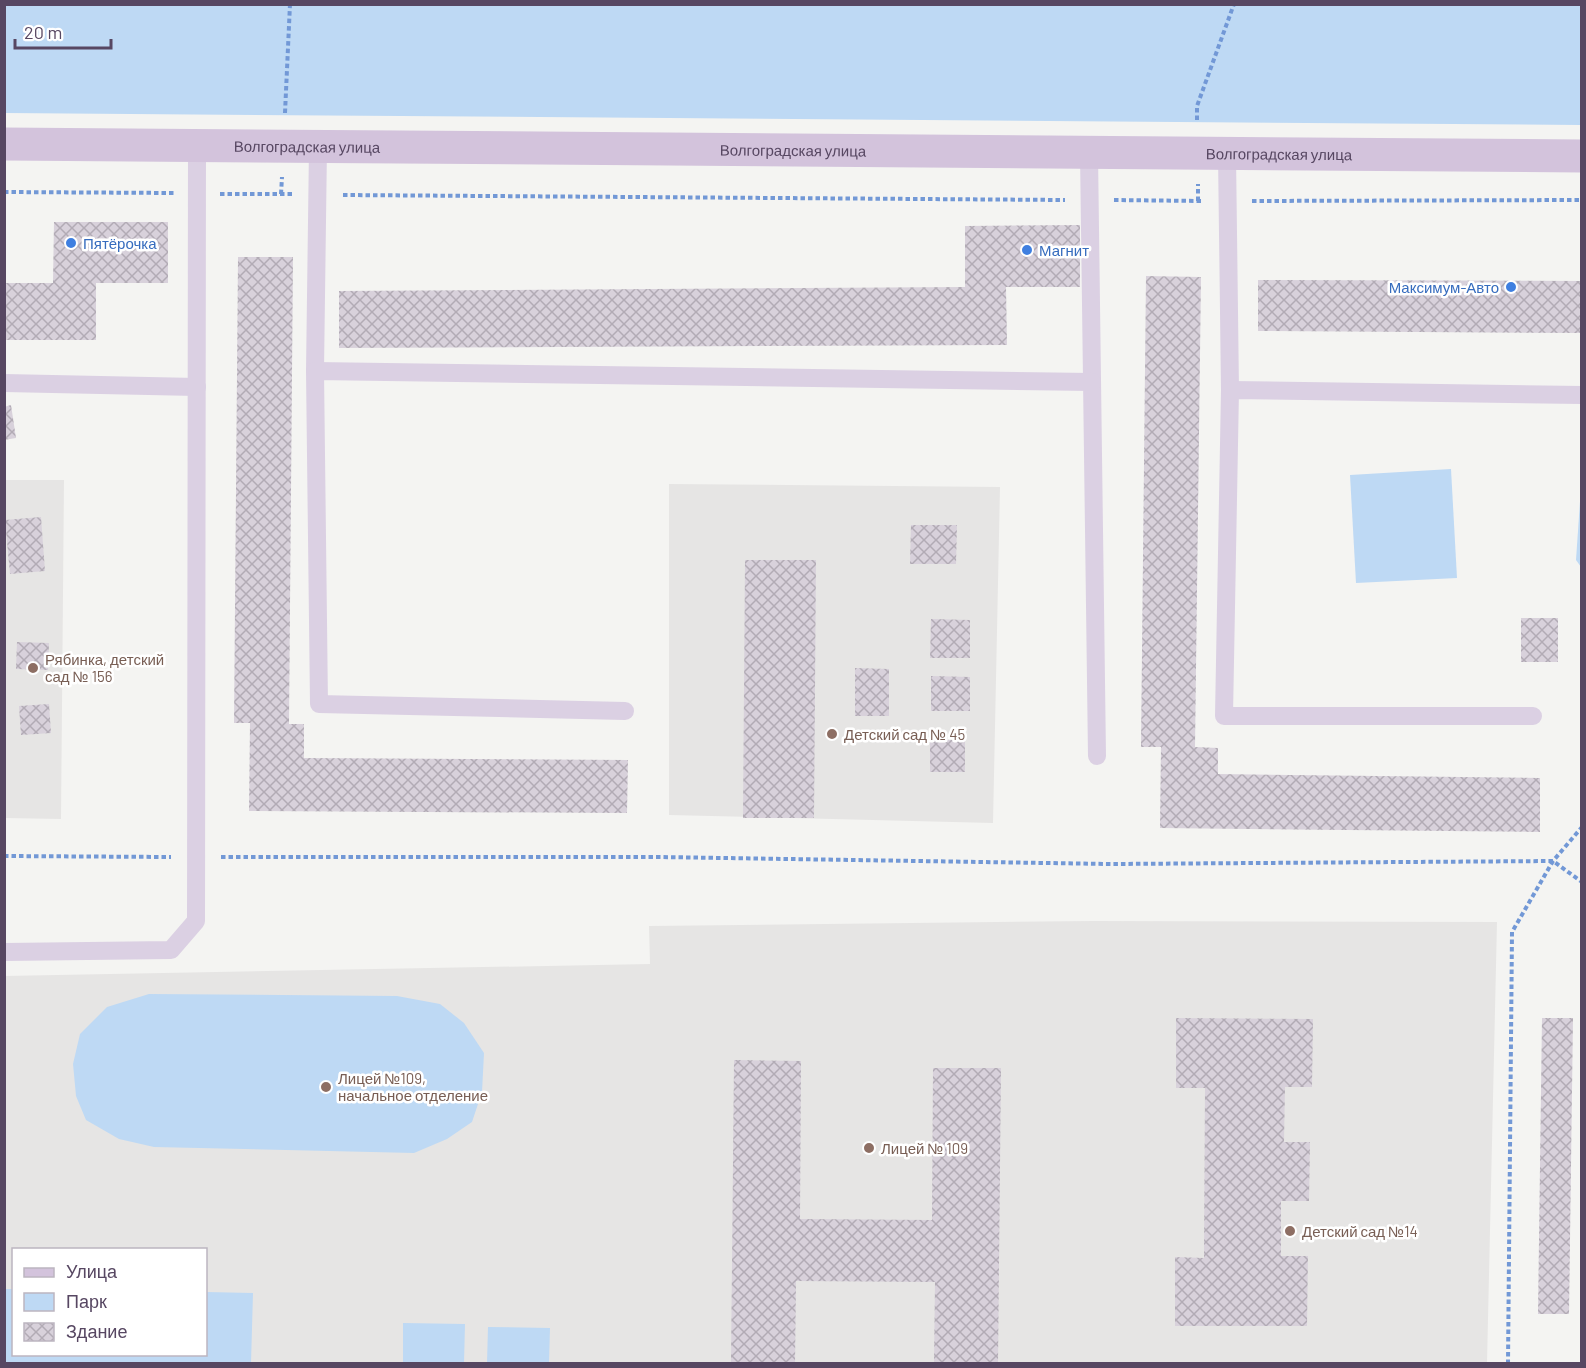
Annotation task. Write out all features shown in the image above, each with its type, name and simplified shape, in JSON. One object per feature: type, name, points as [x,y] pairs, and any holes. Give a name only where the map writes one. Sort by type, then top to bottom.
[{"type":"street","name":"Волгоградская улица","points":[[4,144],[284,149],[318,147],[1581,156]]},
{"type":"lane","points":[[4,952],[171,950],[196,921],[197,146]]},
{"type":"lane","points":[[318,147],[315,371],[319,704],[625,711]]},
{"type":"lane","points":[[1089,153],[1097,756]]},
{"type":"lane","points":[[1212,154],[1227,201],[1230,390],[1224,716],[1533,716]]},
{"type":"lane","points":[[315,371],[1092,382]]},
{"type":"lane","points":[[4,383],[197,387]]},
{"type":"lane","points":[[1230,390],[1581,395]]},
{"type":"path","points":[[281,194],[290,4]]},
{"type":"path","points":[[1197,201],[1212,154],[1197,105],[1234,4]]},
{"type":"path","points":[[4,192],[1197,201],[1581,200]]},
{"type":"path","points":[[1508,1364],[1512,932],[1553,861],[1581,827]]},
{"type":"path","points":[[4,856],[659,857],[1111,864],[1553,861],[1581,882]]},
{"type":"shaded area","name":"Рябинка, детский сад № 156","points":[[5,480],[64,480],[61,819],[5,818]]},
{"type":"shaded area","name":"Детский сад № 45","points":[[669,484],[1000,487],[993,823],[669,815]]},
{"type":"shaded area","points":[[1093,921],[1497,922],[1487,1363],[5,1363],[4,976],[650,964],[649,926]]},
{"type":"green space","points":[[5,4],[1581,5],[1581,125],[5,113]]},
{"type":"green space","points":[[1451,469],[1457,578],[1356,583],[1350,475]]},
{"type":"green space","points":[[1581,487],[1581,567],[1576,560]]},
{"type":"green space","points":[[149,994],[397,996],[440,1004],[464,1023],[484,1053],[482,1092],[472,1122],[447,1139],[414,1153],[154,1147],[119,1139],[86,1120],[76,1096],[73,1064],[80,1034],[107,1007]]},
{"type":"green space","points":[[5,1289],[12,1289],[12,1356],[207,1356],[207,1292],[253,1293],[251,1363],[5,1363]]},
{"type":"green space","points":[[403,1323],[465,1324],[464,1363],[403,1363]]},
{"type":"green space","points":[[488,1327],[550,1328],[549,1363],[487,1363]]},
{"type":"building","points":[[54,222],[168,222],[168,283],[96,283],[96,340],[4,340],[4,283],[53,283]]},
{"type":"building","points":[[1080,225],[1080,287],[1006,287],[1007,345],[339,348],[339,291],[965,287],[965,226]]},
{"type":"building","points":[[238,257],[293,257],[289,724],[304,724],[304,758],[628,760],[627,813],[249,811],[250,723],[234,723]]},
{"type":"building","points":[[1146,276],[1201,277],[1195,747],[1218,748],[1218,774],[1540,778],[1540,832],[1160,828],[1161,747],[1141,747]]},
{"type":"building","points":[[1258,280],[1582,281],[1582,333],[1258,331]]},
{"type":"building","points":[[11,405],[16,438],[4,440],[4,407]]},
{"type":"building","points":[[41,517],[45,571],[10,574],[5,520]]},
{"type":"building","points":[[911,525],[957,525],[956,564],[910,564]]},
{"type":"building","points":[[745,560],[816,560],[814,818],[743,818]]},
{"type":"building","points":[[1521,618],[1558,618],[1558,662],[1521,662]]},
{"type":"building","points":[[931,619],[970,620],[970,658],[930,658]]},
{"type":"building","points":[[17,642],[49,643],[48,670],[16,669]]},
{"type":"building","points":[[855,668],[889,669],[889,716],[855,716]]},
{"type":"building","points":[[931,676],[970,677],[970,711],[931,711]]},
{"type":"building","points":[[49,704],[51,733],[21,735],[19,706]]},
{"type":"building","points":[[930,740],[965,740],[965,772],[930,772]]},
{"type":"building","points":[[1176,1018],[1313,1019],[1312,1087],[1285,1087],[1284,1142],[1310,1142],[1309,1201],[1281,1201],[1281,1256],[1308,1256],[1307,1326],[1175,1326],[1175,1257],[1204,1258],[1205,1088],[1176,1088]]},
{"type":"building","points":[[1542,1018],[1573,1018],[1569,1314],[1538,1314]]},
{"type":"building","points":[[734,1060],[801,1061],[800,1219],[932,1220],[933,1068],[1001,1068],[998,1364],[934,1364],[935,1282],[796,1281],[795,1364],[731,1364]]},
{"type":"place","name":"Пятёрочка","points":[[71,243]]},
{"type":"place","name":"Магнит","points":[[1027,250]]},
{"type":"place","name":"Максимум-Авто","points":[[1511,287]]},
{"type":"place","name":"Рябинка, детский сад № 156","points":[[33,668]]},
{"type":"place","name":"Детский сад № 45","points":[[832,734]]},
{"type":"place","name":"Лицей №109, начальное отделение","points":[[326,1087]]},
{"type":"place","name":"Лицей № 109","points":[[869,1148]]},
{"type":"place","name":"Детский сад №14","points":[[1290,1231]]}]
